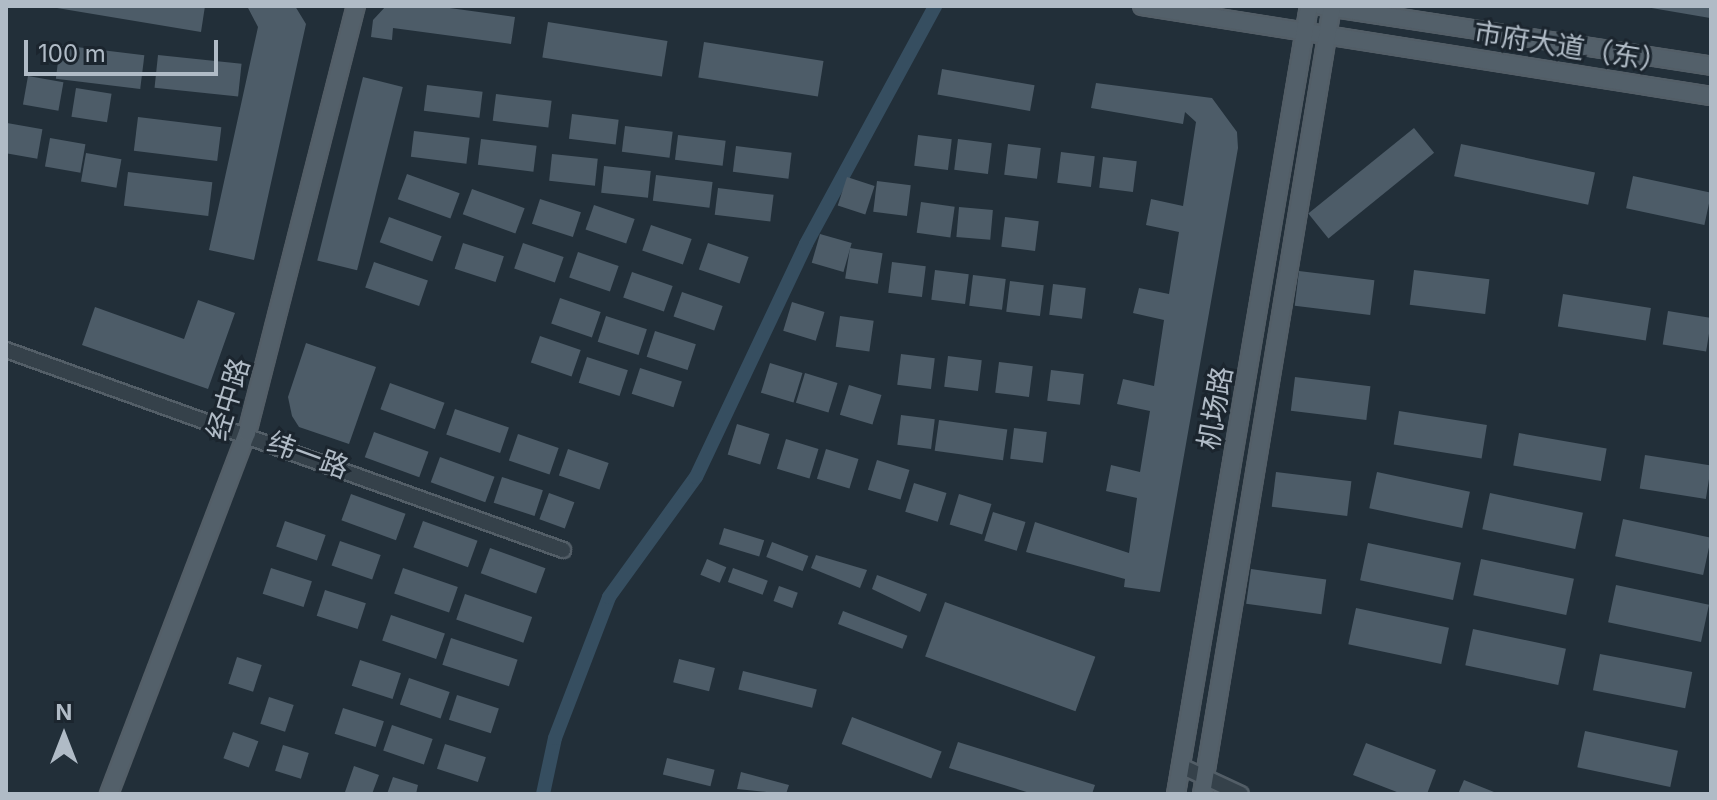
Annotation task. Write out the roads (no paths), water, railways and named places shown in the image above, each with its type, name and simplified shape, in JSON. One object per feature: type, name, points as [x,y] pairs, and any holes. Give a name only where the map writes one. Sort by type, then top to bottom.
[{"type":"main road","name":"经中路","points":[[109,794],[247,433],[356,6]]},
{"type":"main road","name":"市府大道（东）","points":[[1142,6],[1711,96]]},
{"type":"main road","name":"机场路","points":[[1176,794],[1309,6]]},
{"type":"main road","name":"市府大道（东）","points":[[1328,7],[1711,66]]},
{"type":"main road","name":"机场路","points":[[1203,787],[1328,34],[1328,7]]},
{"type":"street","name":"纬一路","points":[[6,350],[247,433],[563,550]]},
{"type":"street","points":[[1181,766],[1203,787],[1241,794]]},
{"type":"waterway","points":[[543,794],[555,738],[609,597],[696,477],[806,244],[935,6]]}]
